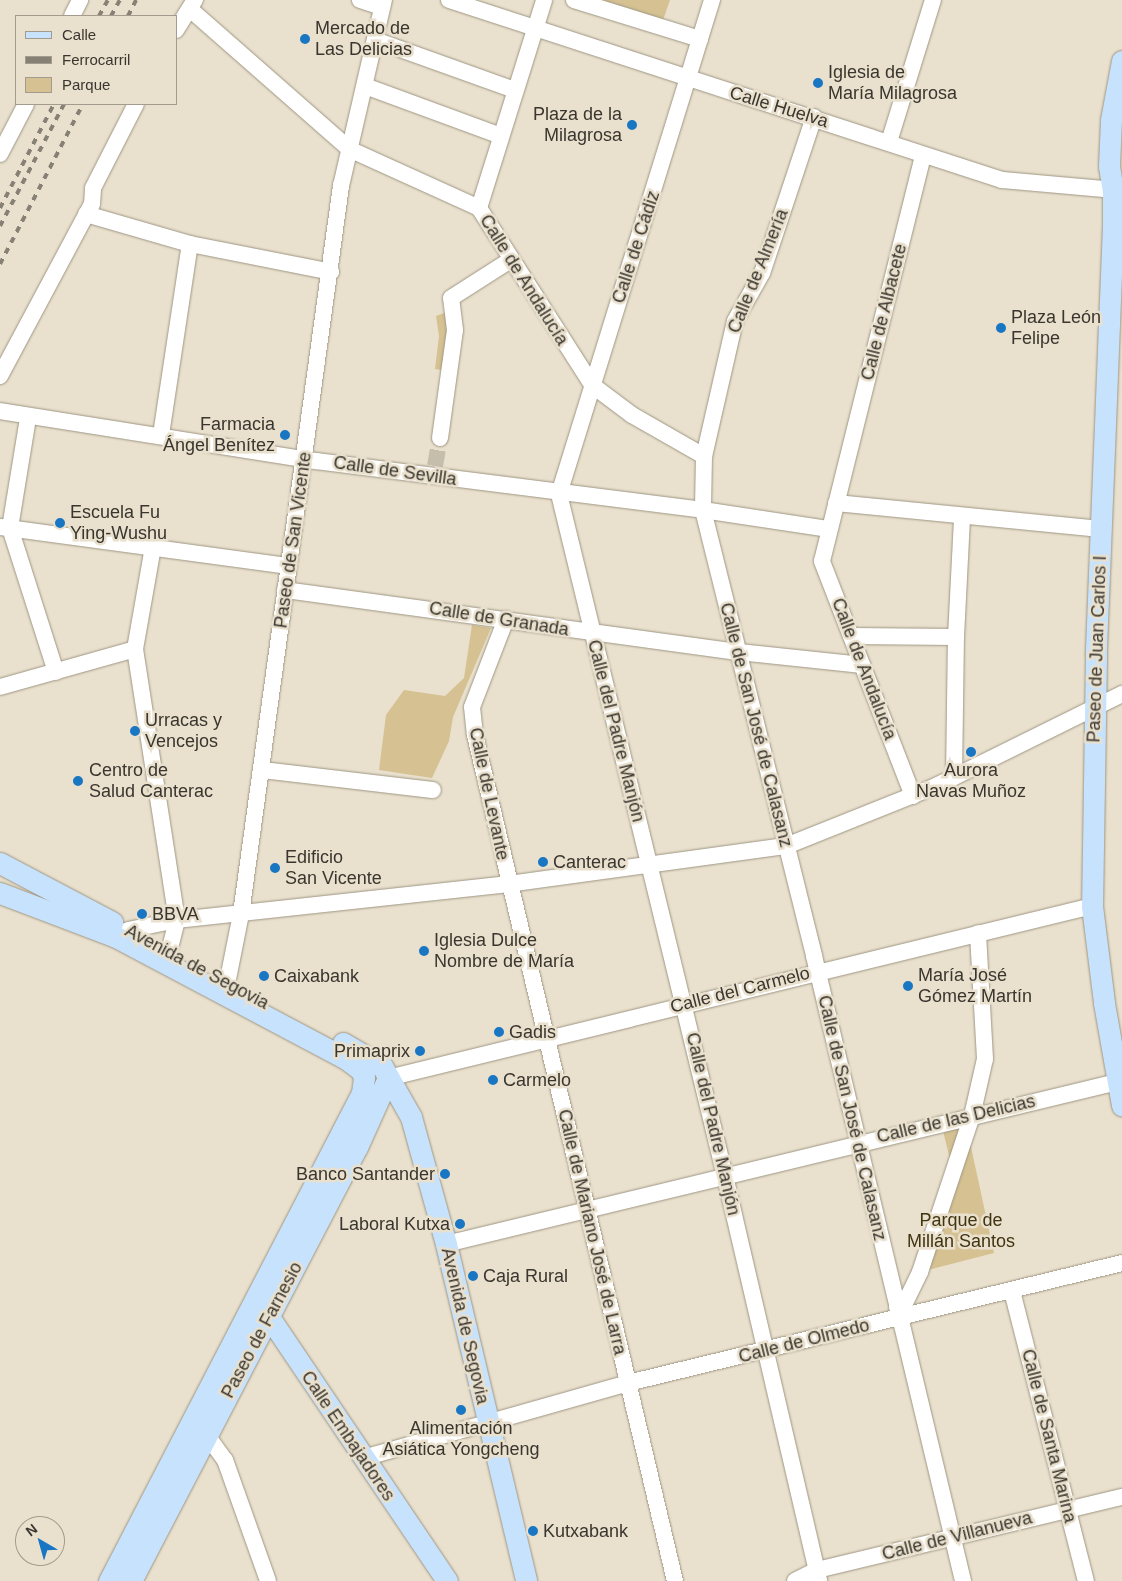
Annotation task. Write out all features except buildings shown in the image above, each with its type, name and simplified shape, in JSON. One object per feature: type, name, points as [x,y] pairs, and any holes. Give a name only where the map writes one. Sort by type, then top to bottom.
[{"type":"main road","name":"Paseo de Juan Carlos I","points":[[1122,61],[1111,120],[1109,166],[1113,190],[1094,709],[1092,906],[1117,1082],[1122,1105]]},
{"type":"main road","name":"Paseo de Juan Carlos I","points":[[1113,190],[1122,157]]},
{"type":"main road","name":"Avenida de Segovia","points":[[0,863],[169,952],[226,989],[355,1065],[364,1077],[362,1093]]},
{"type":"main road","name":"Avenida de Segovia","points":[[0,893],[93,926],[376,1060],[410,1117],[446,1244],[526,1581]]},
{"type":"main road","points":[[362,1093],[388,1078]]},
{"type":"main road","name":"Paseo de Farnesio","points":[[130,1581],[268,1319],[371,1118],[388,1078]]},
{"type":"main road","name":"Paseo de Farnesio","points":[[109,1581],[362,1093]]},
{"type":"main road","name":"Calle Embajadores","points":[[263,1287],[264,1310],[268,1319],[447,1581]]},
{"type":"street","points":[[72,15],[80,0]]},
{"type":"street","points":[[360,0],[383,4]]},
{"type":"street","name":"Calle Huelva","points":[[450,0],[689,79],[814,117],[1002,180],[1113,190]]},
{"type":"street","points":[[479,208],[544,0]]},
{"type":"street","points":[[574,0],[700,39]]},
{"type":"street","name":"Calle de Cádiz","points":[[559,494],[712,0]]},
{"type":"street","points":[[889,142],[933,0]]},
{"type":"street","name":"Paseo de San Vicente","points":[[226,989],[241,914],[262,770],[288,566],[349,149],[383,4]]},
{"type":"street","points":[[178,27],[193,5]]},
{"type":"street","name":"Calle de Andalucía","points":[[193,5],[349,149],[479,208],[592,385],[632,415],[704,456]]},
{"type":"street","points":[[375,40],[515,90]]},
{"type":"street","points":[[365,86],[501,136]]},
{"type":"street","points":[[0,154],[25,105]]},
{"type":"street","points":[[0,376],[92,204],[94,188],[136,105]]},
{"type":"street","name":"Calle de Almería","points":[[703,510],[704,456],[735,321],[762,273],[814,117]]},
{"type":"street","name":"Calle de Albacete","points":[[836,503],[923,155]]},
{"type":"street","points":[[86,214],[190,244],[331,272]]},
{"type":"street","points":[[161,435],[190,244]]},
{"type":"street","points":[[440,438],[446,380],[455,330],[451,298],[512,259]]},
{"type":"street","name":"Calle de Sevilla","points":[[0,411],[28,418],[161,435],[305,458],[434,471],[559,494],[703,510],[827,534]]},
{"type":"street","points":[[28,418],[5,528],[56,672]]},
{"type":"street","name":"Calle del Padre Manjón","points":[[559,494],[591,633],[725,1176],[818,1576]]},
{"type":"street","points":[[836,503],[962,517],[1101,529]]},
{"type":"street","name":"Calle de Andalucía","points":[[836,503],[822,561],[913,796]]},
{"type":"street","name":"Calle de San José de Calasanz","points":[[703,510],[818,970],[857,1143],[963,1581]]},
{"type":"street","points":[[954,777],[956,637],[962,517]]},
{"type":"street","points":[[5,528],[288,566]]},
{"type":"street","points":[[153,547],[135,649],[177,920],[169,952]]},
{"type":"street","name":"Calle de Granada","points":[[285,590],[591,633],[739,652],[862,665]]},
{"type":"street","name":"Calle de Levante","points":[[506,620],[472,708],[479,755],[508,884]]},
{"type":"street","points":[[851,636],[956,637]]},
{"type":"street","points":[[0,686],[135,649]]},
{"type":"street","points":[[128,930],[177,920],[508,884],[786,846],[913,796],[1122,694]]},
{"type":"street","points":[[262,770],[433,790]]},
{"type":"street","name":"Calle de Mariano José de Larra","points":[[508,884],[547,1038],[675,1581]]},
{"type":"street","name":"Calle del Carmelo","points":[[388,1078],[426,1071],[547,1038],[818,970],[1092,906]]},
{"type":"street","points":[[898,1312],[904,1305],[920,1272],[972,1116],[985,1059],[978,933]]},
{"type":"street","name":"Calle de las Delicias","points":[[446,1244],[857,1143],[1117,1082]]},
{"type":"street","name":"Calle de Olmedo","points":[[363,1458],[487,1421],[628,1383],[766,1351],[898,1312],[1012,1291],[1122,1263]]},
{"type":"street","name":"Calle de Santa Marina","points":[[1012,1291],[1086,1581]]},
{"type":"street","points":[[177,1450],[194,1439],[205,1438],[219,1449],[225,1460],[268,1581]]},
{"type":"street","name":"Calle de Villanueva","points":[[795,1581],[952,1537],[1122,1497]]},
{"type":"green space","points":[[602,0],[670,0],[662,23],[601,5]]},
{"type":"green space","points":[[447,312],[450,330],[441,370],[435,369],[439,336],[436,316]]},
{"type":"green space","points":[[472,625],[491,628],[453,717],[449,741],[432,778],[379,770],[386,715],[404,690],[445,696],[464,678]]},
{"type":"green space","name":"Parque de Millán Santos","points":[[966,1124],[994,1253],[920,1272],[952,1167],[943,1131]]},
{"type":"tunnel","points":[[435,466],[440,438]]},
{"type":"railway","points":[[100,15],[108,0]]},
{"type":"railway","points":[[112,15],[120,0]]},
{"type":"railway","points":[[128,15],[136,0]]},
{"type":"railway","points":[[0,208],[53,105]]},
{"type":"railway","points":[[0,226],[63,105]]},
{"type":"railway","points":[[0,264],[82,105]]},
{"type":"place","name":"Mercado de Las Delicias","points":[[305,39]]},
{"type":"place","name":"Iglesia de María Milagrosa","points":[[818,83]]},
{"type":"place","name":"Plaza de la Milagrosa","points":[[632,125]]},
{"type":"place","name":"Plaza León Felipe","points":[[1001,328]]},
{"type":"place","name":"Farmacia Ángel Benítez","points":[[285,435]]},
{"type":"place","name":"Escuela Fu Ying-Wushu","points":[[60,523]]},
{"type":"place","name":"Urracas y Vencejos","points":[[135,731]]},
{"type":"place","name":"Aurora Navas Muñoz","points":[[971,752]]},
{"type":"place","name":"Centro de Salud Canterac","points":[[78,781]]},
{"type":"place","name":"Canterac","points":[[543,862]]},
{"type":"place","name":"Edificio San Vicente","points":[[275,868]]},
{"type":"place","name":"BBVA","points":[[142,914]]},
{"type":"place","name":"Iglesia Dulce Nombre de María","points":[[424,951]]},
{"type":"place","name":"Caixabank","points":[[264,976]]},
{"type":"place","name":"María José Gómez Martín","points":[[908,986]]},
{"type":"place","name":"Gadis","points":[[499,1032]]},
{"type":"place","name":"Primaprix","points":[[420,1051]]},
{"type":"place","name":"Carmelo","points":[[493,1080]]},
{"type":"place","name":"Banco Santander","points":[[445,1174]]},
{"type":"place","name":"Laboral Kutxa","points":[[460,1224]]},
{"type":"place","name":"Caja Rural","points":[[473,1276]]},
{"type":"place","name":"Alimentación Asiática Yongcheng","points":[[461,1410]]},
{"type":"place","name":"Kutxabank","points":[[533,1531]]}]
